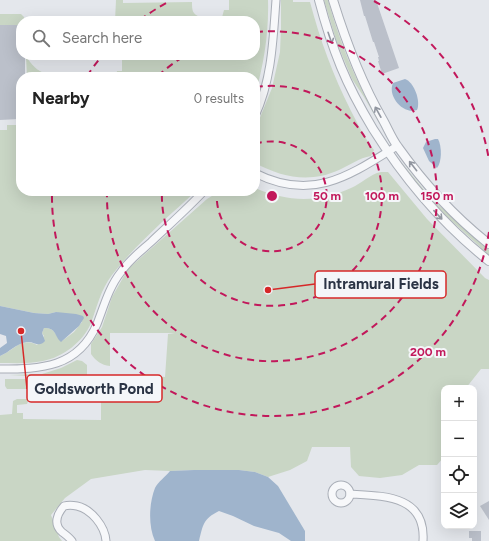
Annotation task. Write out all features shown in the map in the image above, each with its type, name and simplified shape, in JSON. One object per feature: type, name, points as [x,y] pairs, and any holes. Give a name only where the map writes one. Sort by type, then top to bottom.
[{"type":"street","points":[[260,102],[270,67],[276,0]]},
{"type":"street","points":[[320,0],[328,33],[341,67],[357,102],[388,152],[413,187],[439,216],[472,248],[489,261]]},
{"type":"street","points":[[333,0],[357,69],[397,146],[450,209],[489,244]]},
{"type":"street","points":[[260,176],[284,184],[308,186],[319,185],[345,176],[397,146]]},
{"type":"street","points":[[0,369],[27,369],[50,366],[60,362],[77,351],[93,331],[111,288],[122,271],[199,196]]},
{"type":"street","points":[[350,494],[390,497],[403,502],[420,518],[424,532],[423,541]]},
{"type":"street","points":[[72,541],[61,531],[57,524],[58,512],[64,506],[77,506],[92,513],[101,527],[106,541]]},
{"type":"green space","points":[[116,0],[123,0],[123,3],[192,2],[193,11],[198,16],[115,16]]},
{"type":"green space","points":[[229,0],[268,0],[268,24],[260,76],[260,72],[117,72],[122,71],[122,60],[260,60],[260,16],[222,16],[224,10],[229,10]]},
{"type":"green space","points":[[281,0],[310,2],[318,30],[338,84],[359,126],[374,150],[371,156],[328,174],[307,177],[286,175],[260,166],[260,118],[272,88],[280,52]]},
{"type":"green space","points":[[324,0],[328,0],[352,69],[386,135],[352,79],[337,43]]},
{"type":"green space","points":[[0,14],[21,14],[23,16],[16,16],[16,25],[0,25]]},
{"type":"green space","points":[[26,60],[28,60],[42,72],[27,72]]},
{"type":"green space","points":[[7,125],[16,125],[16,196],[190,196],[141,242],[108,280],[91,323],[78,342],[72,348],[58,356],[38,362],[0,363],[0,356],[22,343],[27,342],[37,345],[44,336],[42,333],[44,328],[51,329],[62,341],[74,332],[82,322],[56,312],[48,314],[34,313],[0,306],[0,130],[7,130]]},
{"type":"green space","points":[[399,159],[433,201],[489,250],[489,255],[445,215],[420,187]]},
{"type":"green space","points":[[381,172],[388,172],[427,219],[485,278],[489,280],[489,369],[481,369],[468,385],[441,385],[441,460],[437,465],[419,465],[402,475],[380,478],[359,476],[351,467],[350,447],[312,447],[307,461],[290,470],[268,477],[255,472],[239,470],[145,470],[91,479],[65,498],[51,515],[59,537],[62,541],[0,541],[0,415],[12,414],[13,401],[17,399],[29,399],[27,404],[17,405],[17,413],[23,413],[23,419],[101,420],[101,386],[97,384],[98,376],[140,375],[165,377],[168,334],[175,333],[110,333],[110,366],[99,362],[91,354],[91,344],[102,327],[112,297],[128,269],[212,196],[260,196],[260,190],[291,198],[315,198],[339,193],[355,186]]},
{"type":"green space","points":[[77,360],[82,361],[87,365],[87,385],[85,385],[84,379],[29,378],[29,376],[9,375],[42,374],[61,368]]},
{"type":"green space","points":[[5,379],[26,379],[27,389],[7,389],[5,386]]},
{"type":"water","points":[[405,79],[411,84],[416,92],[418,102],[417,110],[406,110],[394,99],[392,93],[393,83]]},
{"type":"water","points":[[438,139],[441,150],[441,158],[437,168],[429,161],[423,148],[426,142]]},
{"type":"water","points":[[0,306],[34,313],[48,314],[56,312],[76,314],[83,316],[84,318],[79,326],[61,342],[51,329],[44,328],[42,333],[45,341],[43,343],[23,343],[0,356],[0,348],[7,343],[6,336],[0,334]]},
{"type":"water","points":[[239,470],[255,472],[268,477],[278,486],[305,531],[305,541],[291,541],[279,533],[254,526],[219,511],[204,523],[199,541],[155,541],[151,528],[150,514],[151,500],[155,488],[170,471]]},
{"type":"building","points":[[360,0],[376,0],[399,68],[382,74],[378,61],[379,57],[364,16]]},
{"type":"building","points":[[0,25],[16,25],[16,60],[25,60],[25,72],[16,72],[16,119],[0,120]]},
{"type":"building","points":[[489,501],[489,520],[480,506]]},
{"type":"building","points":[[469,531],[481,531],[481,541],[472,541],[472,538],[469,538]]},
{"type":"place","name":"Intramural Fields","points":[[268,290]]},
{"type":"place","name":"Goldsworth Pond","points":[[21,331]]}]
